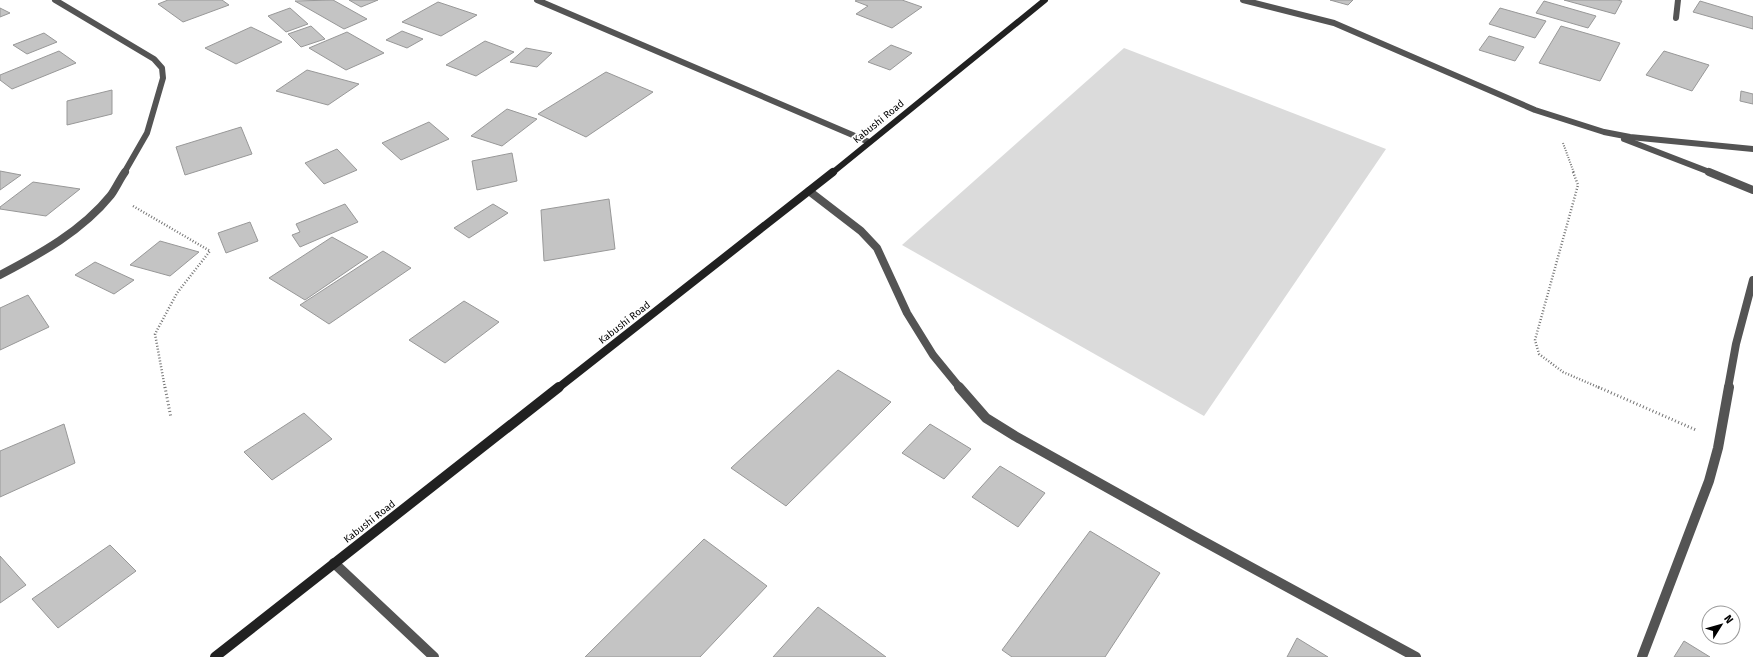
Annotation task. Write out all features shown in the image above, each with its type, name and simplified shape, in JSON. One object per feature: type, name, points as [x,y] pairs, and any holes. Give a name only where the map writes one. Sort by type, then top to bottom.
[{"type":"main road","name":"Kabushi Road","points":[[214,657],[809,191],[1045,0]]},
{"type":"street","points":[[0,275],[35,257],[75,230],[97,211],[112,194],[147,133],[163,78],[162,68],[154,59],[55,0]]},
{"type":"street","points":[[537,0],[869,142]]},
{"type":"street","points":[[1244,0],[1334,23],[1535,110],[1604,132],[1723,177],[1753,190]]},
{"type":"street","points":[[1676,18],[1678,0]]},
{"type":"street","points":[[1604,132],[1630,137],[1753,149]]},
{"type":"street","points":[[809,191],[861,231],[877,248],[907,312],[933,355],[986,418],[1015,436],[1165,520],[1416,657]]},
{"type":"street","points":[[1642,657],[1653,623],[1710,480],[1737,343],[1753,280]]},
{"type":"street","points":[[334,562],[434,657]]},
{"type":"path","points":[[1562,142],[1578,185],[1535,340],[1539,354],[1564,372],[1719,440]]},
{"type":"path","points":[[112,194],[210,251],[178,294],[155,334],[171,418]]},
{"type":"shaded area","points":[[1124,48],[1386,149],[1204,416],[902,245]]},
{"type":"building","points":[[168,0],[222,0],[229,5],[183,22],[158,4]]},
{"type":"building","points":[[333,0],[367,19],[344,29],[295,1]]},
{"type":"building","points":[[349,0],[378,0],[361,7]]},
{"type":"building","points":[[902,0],[922,7],[892,28],[856,14],[868,6],[855,1]]},
{"type":"building","points":[[1330,0],[1353,0],[1348,5]]},
{"type":"building","points":[[1564,0],[1617,0],[1622,1],[1615,14]]},
{"type":"building","points":[[1544,1],[1596,16],[1588,28],[1536,13]]},
{"type":"building","points":[[1700,1],[1753,17],[1753,29],[1693,12]]},
{"type":"building","points":[[438,2],[477,15],[441,36],[402,22]]},
{"type":"building","points":[[0,8],[10,13],[0,17]]},
{"type":"building","points":[[290,8],[308,24],[286,32],[268,16]]},
{"type":"building","points":[[1500,8],[1546,21],[1535,38],[1489,24]]},
{"type":"building","points":[[311,26],[325,39],[301,47],[288,34]]},
{"type":"building","points":[[1561,26],[1620,43],[1600,81],[1539,63]]},
{"type":"building","points":[[251,27],[282,42],[236,64],[205,48]]},
{"type":"building","points":[[402,31],[423,39],[407,48],[386,40]]},
{"type":"building","points":[[347,32],[384,53],[346,70],[309,48]]},
{"type":"building","points":[[44,33],[57,42],[27,54],[13,45]]},
{"type":"building","points":[[1489,36],[1524,47],[1515,61],[1479,50]]},
{"type":"building","points":[[485,41],[514,52],[476,76],[446,65]]},
{"type":"building","points":[[891,45],[912,53],[890,70],[868,62]]},
{"type":"building","points":[[526,48],[552,53],[537,67],[510,62]]},
{"type":"building","points":[[59,51],[76,63],[12,89],[0,80],[0,75]]},
{"type":"building","points":[[1664,51],[1709,65],[1692,91],[1646,75]]},
{"type":"building","points":[[307,70],[359,84],[328,105],[276,91]]},
{"type":"building","points":[[606,72],[653,92],[586,137],[538,114]]},
{"type":"building","points":[[112,90],[112,114],[67,125],[67,101]]},
{"type":"building","points":[[1741,91],[1753,94],[1753,104],[1740,101]]},
{"type":"building","points":[[507,109],[537,119],[502,146],[471,136]]},
{"type":"building","points":[[429,122],[449,139],[401,160],[382,143]]},
{"type":"building","points":[[241,127],[252,154],[185,175],[176,147]]},
{"type":"building","points":[[337,149],[357,170],[324,184],[305,163]]},
{"type":"building","points":[[512,153],[517,181],[477,190],[472,161]]},
{"type":"building","points":[[0,171],[21,175],[0,190]]},
{"type":"building","points":[[33,182],[80,189],[46,216],[0,209],[0,207]]},
{"type":"building","points":[[609,199],[615,249],[544,261],[541,210]]},
{"type":"building","points":[[345,204],[358,222],[300,247],[292,235],[300,232],[296,224]]},
{"type":"building","points":[[493,204],[508,213],[469,238],[454,228]]},
{"type":"building","points":[[250,222],[258,241],[226,253],[218,233]]},
{"type":"building","points":[[332,237],[368,257],[305,300],[269,278]]},
{"type":"building","points":[[160,241],[199,252],[170,276],[130,265]]},
{"type":"building","points":[[383,251],[411,268],[329,324],[300,305]]},
{"type":"building","points":[[95,262],[134,280],[114,294],[75,275]]},
{"type":"building","points":[[28,295],[49,327],[0,350],[0,308]]},
{"type":"building","points":[[464,301],[499,322],[445,363],[409,340]]},
{"type":"building","points":[[838,370],[891,402],[786,506],[731,468]]},
{"type":"building","points":[[304,413],[332,439],[272,480],[244,452]]},
{"type":"building","points":[[64,424],[75,463],[0,497],[0,451]]},
{"type":"building","points":[[930,424],[971,449],[944,479],[902,453]]},
{"type":"building","points":[[1000,466],[1045,493],[1018,527],[972,497]]},
{"type":"building","points":[[1090,531],[1160,573],[1105,657],[1012,657],[1002,650]]},
{"type":"building","points":[[704,539],[767,586],[700,657],[585,657]]},
{"type":"building","points":[[110,545],[136,571],[58,628],[32,599]]},
{"type":"building","points":[[0,556],[26,585],[0,603]]},
{"type":"building","points":[[818,607],[886,657],[773,657]]},
{"type":"building","points":[[1297,638],[1328,657],[1287,657]]},
{"type":"building","points":[[1684,641],[1710,657],[1674,657]]}]
